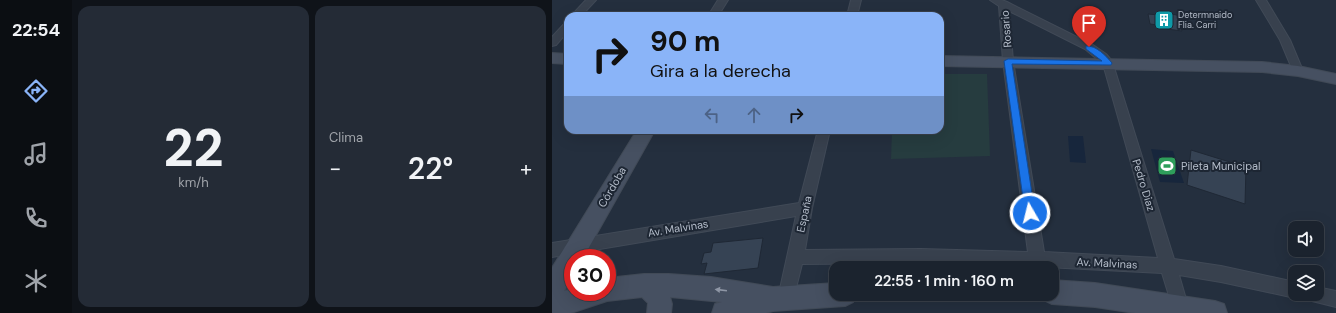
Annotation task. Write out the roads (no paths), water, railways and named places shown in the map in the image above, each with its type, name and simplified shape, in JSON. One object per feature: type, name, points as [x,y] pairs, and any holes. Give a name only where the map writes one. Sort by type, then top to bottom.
[{"type":"street","points":[[580,12],[591,0]]},
{"type":"street","points":[[716,12],[723,0]]},
{"type":"street","points":[[853,12],[856,0]]},
{"type":"street","points":[[1260,0],[1285,40],[1298,71]]},
{"type":"street","points":[[999,2],[1089,47],[1102,56],[1108,63]]},
{"type":"street","name":"Rosario","points":[[999,2],[1037,261]]},
{"type":"street","points":[[552,43],[564,30]]},
{"type":"street","points":[[552,58],[564,58]]},
{"type":"street","points":[[944,61],[1008,61],[1262,67],[1298,71],[1336,79]]},
{"type":"street","name":"Pedro Diaz","points":[[1108,63],[1180,306]]},
{"type":"street","name":"Córdoba","points":[[580,249],[644,134]]},
{"type":"street","name":"España","points":[[780,298],[796,257],[805,208],[823,134]]},
{"type":"street","name":"Av. Malvinas","points":[[590,249],[805,208]]},
{"type":"street","name":"Av. Malvinas","points":[[552,250],[564,250]]},
{"type":"street","name":"Av. Malvinas","points":[[796,257],[921,256],[1004,261]]},
{"type":"street","name":"Av. Malvinas","points":[[1059,264],[1169,266],[1221,274],[1288,288]]},
{"type":"street","name":"Córdoba","points":[[552,290],[564,273]]},
{"type":"street","points":[[622,286],[707,288],[780,298],[829,295]]},
{"type":"street","points":[[622,286],[655,290],[659,298],[659,313]]},
{"type":"street","points":[[1059,292],[1095,295],[1180,306],[1215,313]]},
{"type":"street","points":[[1324,296],[1336,299]]},
{"type":"street","points":[[724,313],[780,298]]},
{"type":"street","points":[[552,307],[572,301]]},
{"type":"water","points":[[1068,136],[1083,136],[1086,163],[1070,162]]},
{"type":"water","name":"Pileta Municipal","points":[[1151,149],[1173,151],[1184,183],[1160,182]]},
{"type":"place","name":"Determnaido Flia. Carri","points":[[1164,20]]},
{"type":"place","name":"Pileta Municipal","points":[[1167,166]]}]
